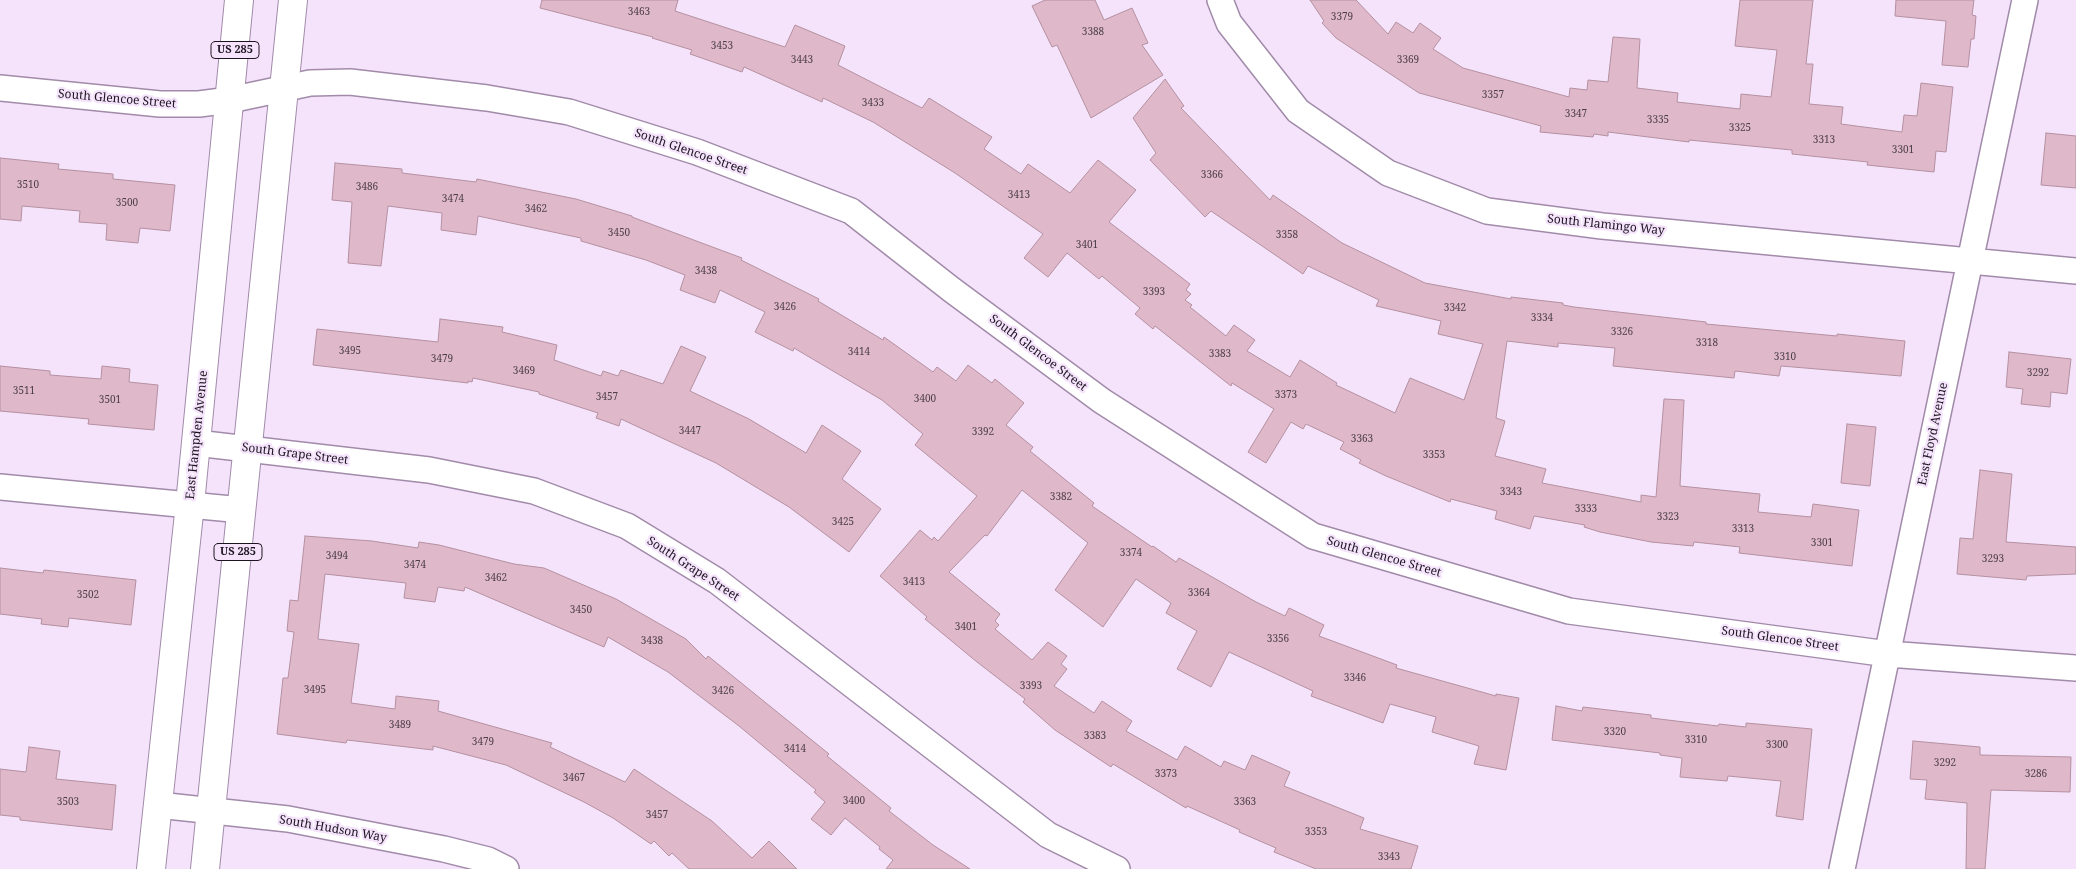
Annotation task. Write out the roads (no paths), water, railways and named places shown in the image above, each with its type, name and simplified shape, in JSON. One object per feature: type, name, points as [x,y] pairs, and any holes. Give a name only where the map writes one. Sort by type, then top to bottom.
[{"type":"highway","name":"East Hampden Avenue","points":[[151,869],[190,504],[240,0]]},
{"type":"highway","name":"US 285","points":[[206,869],[293,0]]},
{"type":"street","name":"South Flamingo Way","points":[[1220,0],[1230,23],[1298,111],[1388,173],[1487,211],[1602,226],[2076,272]]},
{"type":"street","name":"East Floyd Avenue","points":[[1842,869],[1969,261],[2026,0]]},
{"type":"street","name":"South Glencoe Street","points":[[0,88],[160,104],[199,104],[230,100],[310,83],[350,82],[487,98],[569,112],[697,152],[852,211],[952,290],[1102,401],[1313,536],[1569,611],[1888,654],[2076,668]]},
{"type":"street","name":"South Grape Street","points":[[196,442],[429,470],[534,491],[626,526],[717,581],[1048,835],[1117,869]]},
{"type":"street","points":[[0,487],[242,510]]},
{"type":"street","name":"South Hudson Way","points":[[158,805],[288,820],[444,849],[488,860],[506,869]]}]
